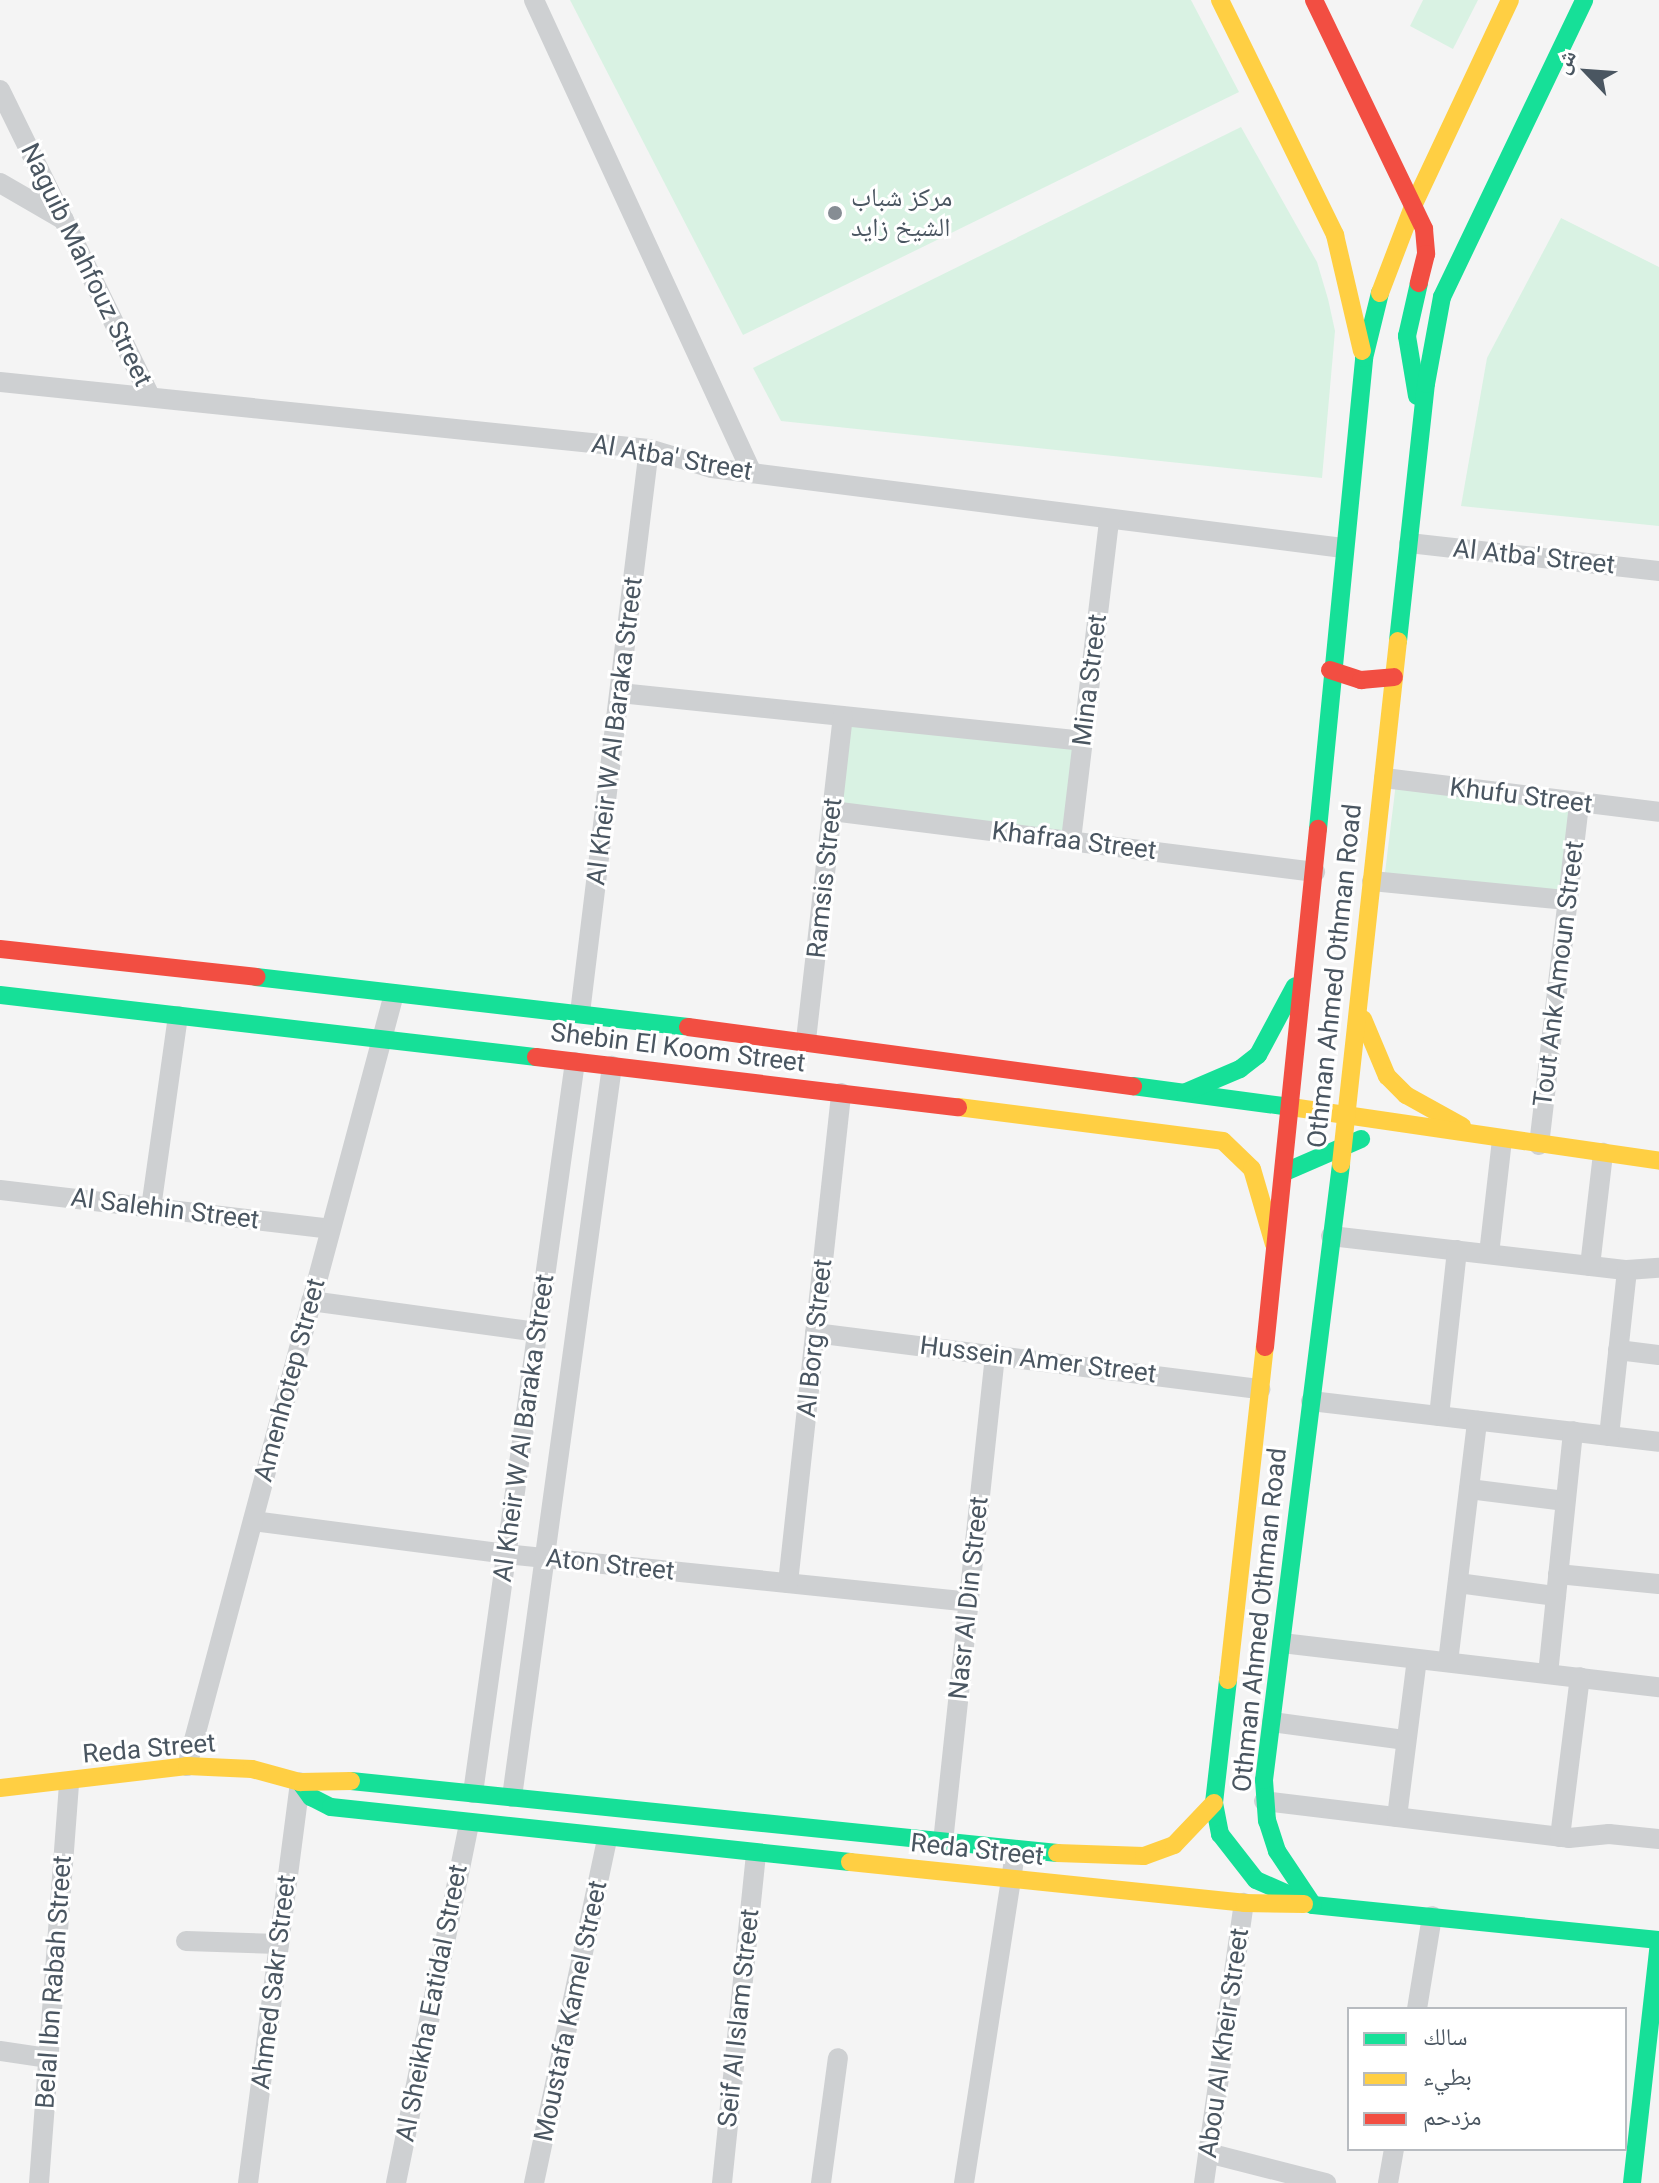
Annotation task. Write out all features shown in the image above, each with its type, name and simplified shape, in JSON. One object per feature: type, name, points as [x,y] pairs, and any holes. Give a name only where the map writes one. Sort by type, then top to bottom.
[{"type":"main road","points":[[1220,0],[1335,235],[1364,358]]},
{"type":"main road","points":[[1314,0],[1424,229],[1426,254],[1407,348],[1422,419]]},
{"type":"main road","name":"Othman Ahmed Othman Road","points":[[1313,1905],[1256,1880],[1235,1859],[1220,1834],[1214,1803],[1285,1172],[1315,872],[1330,670],[1364,358],[1383,280],[1414,204],[1510,0]]},
{"type":"main road","name":"Othman Ahmed Othman Road","points":[[1313,1905],[1277,1851],[1266,1811],[1272,1722],[1347,1114],[1422,419],[1442,297],[1584,0]]},
{"type":"main road","points":[[1330,670],[1361,680],[1394,677]]},
{"type":"main road","name":"Shebin El Koom Street","points":[[0,949],[806,1040],[1347,1114],[1415,1127],[1659,1161]]},
{"type":"main road","points":[[1186,1092],[1240,1069],[1258,1055],[1306,961]]},
{"type":"main road","name":"Shebin El Koom Street","points":[[0,995],[1223,1141],[1252,1169],[1276,1252]]},
{"type":"main road","points":[[1359,1006],[1373,1053],[1387,1076],[1406,1095],[1492,1138]]},
{"type":"main road","points":[[1285,1172],[1343,1145],[1415,1127]]},
{"type":"main road","name":"Reda Street","points":[[0,1788],[187,1766],[252,1769],[300,1782],[327,1778],[1113,1859],[1144,1856],[1174,1845],[1198,1825],[1214,1803]]},
{"type":"main road","name":"Reda Street","points":[[300,1782],[311,1797],[331,1807],[607,1839],[1244,1903],[1313,1905],[1432,1916],[1659,1941]]},
{"type":"main road","points":[[1220,1834],[1246,1836],[1266,1811]]},
{"type":"main road","points":[[1632,2183],[1659,1941]]},
{"type":"street","points":[[534,0],[752,473]]},
{"type":"street","name":"Naguib Mahfouz Street","points":[[0,90],[150,396]]},
{"type":"street","points":[[0,183],[64,220]]},
{"type":"street","name":"Al Atba' Street","points":[[0,382],[649,449],[712,468],[1343,548]]},
{"type":"street","name":"Al Kheir W Al Baraka Street","points":[[580,1013],[649,449]]},
{"type":"street","name":"Mina Street","points":[[1071,840],[1109,520]]},
{"type":"street","name":"Al Atba' Street","points":[[1409,543],[1659,571]]},
{"type":"street","points":[[620,693],[1082,741]]},
{"type":"street","name":"Ramsis Street","points":[[806,1040],[843,716]]},
{"type":"street","name":"Khufu Street","points":[[1384,778],[1659,812]]},
{"type":"street","name":"Tout Ank Amoun Street","points":[[1539,1145],[1579,804]]},
{"type":"street","name":"Khafraa Street","points":[[832,811],[1315,872]]},
{"type":"street","points":[[1372,881],[1567,900]]},
{"type":"street","name":"Amenhotep Street","points":[[187,1766],[394,994]]},
{"type":"street","points":[[151,1208],[178,1016]]},
{"type":"street","name":"Al Kheir W Al Baraka Street","points":[[473,1793],[575,1062]]},
{"type":"street","name":"Al Kheir W Al Baraka Street","points":[[512,1797],[612,1066]]},
{"type":"street","name":"Al Borg Street","points":[[788,1583],[841,1093]]},
{"type":"street","points":[[1489,1254],[1492,1138]]},
{"type":"street","points":[[1590,1266],[1603,1153]]},
{"type":"street","name":"Al Salehin Street","points":[[0,1190],[330,1229]]},
{"type":"street","points":[[1331,1236],[1627,1270],[1659,1268]]},
{"type":"street","points":[[1439,1416],[1457,1250]]},
{"type":"street","points":[[1609,1436],[1627,1270]]},
{"type":"street","points":[[311,1301],[537,1332]]},
{"type":"street","name":"Hussein Amer Street","points":[[815,1333],[1260,1389]]},
{"type":"street","points":[[1618,1350],[1659,1355]]},
{"type":"street","name":"Nasr Al Din Street","points":[[943,1842],[995,1354]]},
{"type":"street","points":[[1311,1401],[1659,1442]]},
{"type":"street","points":[[1448,1662],[1477,1421]]},
{"type":"street","points":[[1548,1674],[1573,1431]]},
{"type":"street","points":[[1469,1489],[1565,1501]]},
{"type":"street","name":"Aton Street","points":[[253,1521],[546,1559],[969,1602]]},
{"type":"street","points":[[1558,1574],[1659,1584]]},
{"type":"street","points":[[1458,1583],[1556,1596]]},
{"type":"street","points":[[1282,1643],[1659,1687]]},
{"type":"street","points":[[1397,1817],[1417,1659]]},
{"type":"street","points":[[1560,1837],[1580,1677]]},
{"type":"street","points":[[1272,1722],[1406,1740]]},
{"type":"street","name":"Belal Ibn Rabah Street","points":[[39,2183],[69,1782]]},
{"type":"street","name":"Ahmed Sakr Street","points":[[248,2183],[300,1782]]},
{"type":"street","points":[[1266,1811],[1397,1817],[1560,1837],[1659,1839]]},
{"type":"street","name":"Al Sheikha Eatidal Street","points":[[396,2183],[469,1823]]},
{"type":"street","name":"Moustafa Kamel Street","points":[[534,2183],[607,1839]]},
{"type":"street","points":[[964,2183],[1015,1849]]},
{"type":"street","name":"Seif Al Islam Street","points":[[722,2183],[756,1854]]},
{"type":"street","name":"Abou Al Kheir Street","points":[[1204,2183],[1244,1903]]},
{"type":"street","points":[[1417,2007],[1432,1916]]},
{"type":"street","points":[[186,1941],[279,1944]]},
{"type":"street","points":[[0,2051],[48,2058]]},
{"type":"street","points":[[821,2183],[838,2058]]},
{"type":"street","points":[[1388,2183],[1394,2151]]},
{"type":"street","points":[[1208,2153],[1326,2183]]},
{"type":"green space","name":"مركز شباب الشيخ زايد","points":[[570,0],[1191,0],[1239,92],[743,335]]},
{"type":"green space","points":[[1423,0],[1478,0],[1453,49],[1410,26]]},
{"type":"green space","points":[[1241,127],[1317,262],[1328,299],[1335,331],[1322,478],[781,421],[753,368]]},
{"type":"green space","points":[[1561,218],[1659,267],[1659,526],[1461,506],[1487,358]]},
{"type":"green space","points":[[847,720],[1077,744],[1067,833],[838,809]]},
{"type":"green space","points":[[1396,783],[1576,805],[1564,901],[1384,879]]},
{"type":"traffic: fast","points":[[1398,641],[1426,384],[1442,297],[1584,0]]},
{"type":"traffic: fast","points":[[1417,396],[1407,336],[1419,283]]},
{"type":"traffic: fast","points":[[1318,829],[1364,358],[1380,293]]},
{"type":"traffic: fast","points":[[256,977],[688,1027]]},
{"type":"traffic: fast","points":[[1186,1092],[1240,1069],[1258,1055],[1295,986]]},
{"type":"traffic: fast","points":[[0,995],[536,1057]]},
{"type":"traffic: fast","points":[[1133,1086],[1291,1107]]},
{"type":"traffic: fast","points":[[1285,1172],[1361,1139]]},
{"type":"traffic: fast","points":[[1313,1905],[1277,1851],[1267,1821],[1264,1780],[1341,1164]]},
{"type":"traffic: fast","points":[[1228,1680],[1214,1803],[1220,1834],[1256,1880],[1313,1905],[1659,1940]]},
{"type":"traffic: fast","points":[[351,1781],[1057,1853]]},
{"type":"traffic: fast","points":[[300,1782],[311,1797],[331,1807],[850,1862]]},
{"type":"traffic: fast","points":[[1632,2183],[1659,1942]]},
{"type":"traffic: slow","points":[[1220,0],[1335,235],[1362,351]]},
{"type":"traffic: slow","points":[[1380,293],[1414,204],[1510,0]]},
{"type":"traffic: slow","points":[[1341,1164],[1398,641]]},
{"type":"traffic: slow","points":[[1363,1019],[1387,1076],[1406,1095],[1462,1126]]},
{"type":"traffic: slow","points":[[958,1107],[1223,1141],[1252,1169],[1274,1244]]},
{"type":"traffic: slow","points":[[1291,1107],[1659,1161]]},
{"type":"traffic: slow","points":[[1228,1680],[1265,1347]]},
{"type":"traffic: slow","points":[[0,1788],[187,1766],[252,1769],[300,1782],[351,1781]]},
{"type":"traffic: slow","points":[[1057,1853],[1144,1856],[1174,1845],[1214,1803]]},
{"type":"traffic: slow","points":[[850,1862],[1244,1903],[1304,1904]]},
{"type":"traffic: jam","points":[[1314,0],[1424,229],[1426,254],[1419,283]]},
{"type":"traffic: jam","points":[[1330,670],[1361,680],[1394,677]]},
{"type":"traffic: jam","points":[[1265,1347],[1318,829]]},
{"type":"traffic: jam","points":[[0,949],[256,977]]},
{"type":"traffic: jam","points":[[688,1027],[1133,1086]]},
{"type":"traffic: jam","points":[[536,1057],[958,1107]]},
{"type":"place","name":"مركز شباب الشيخ زايد","points":[[835,213]]}]
